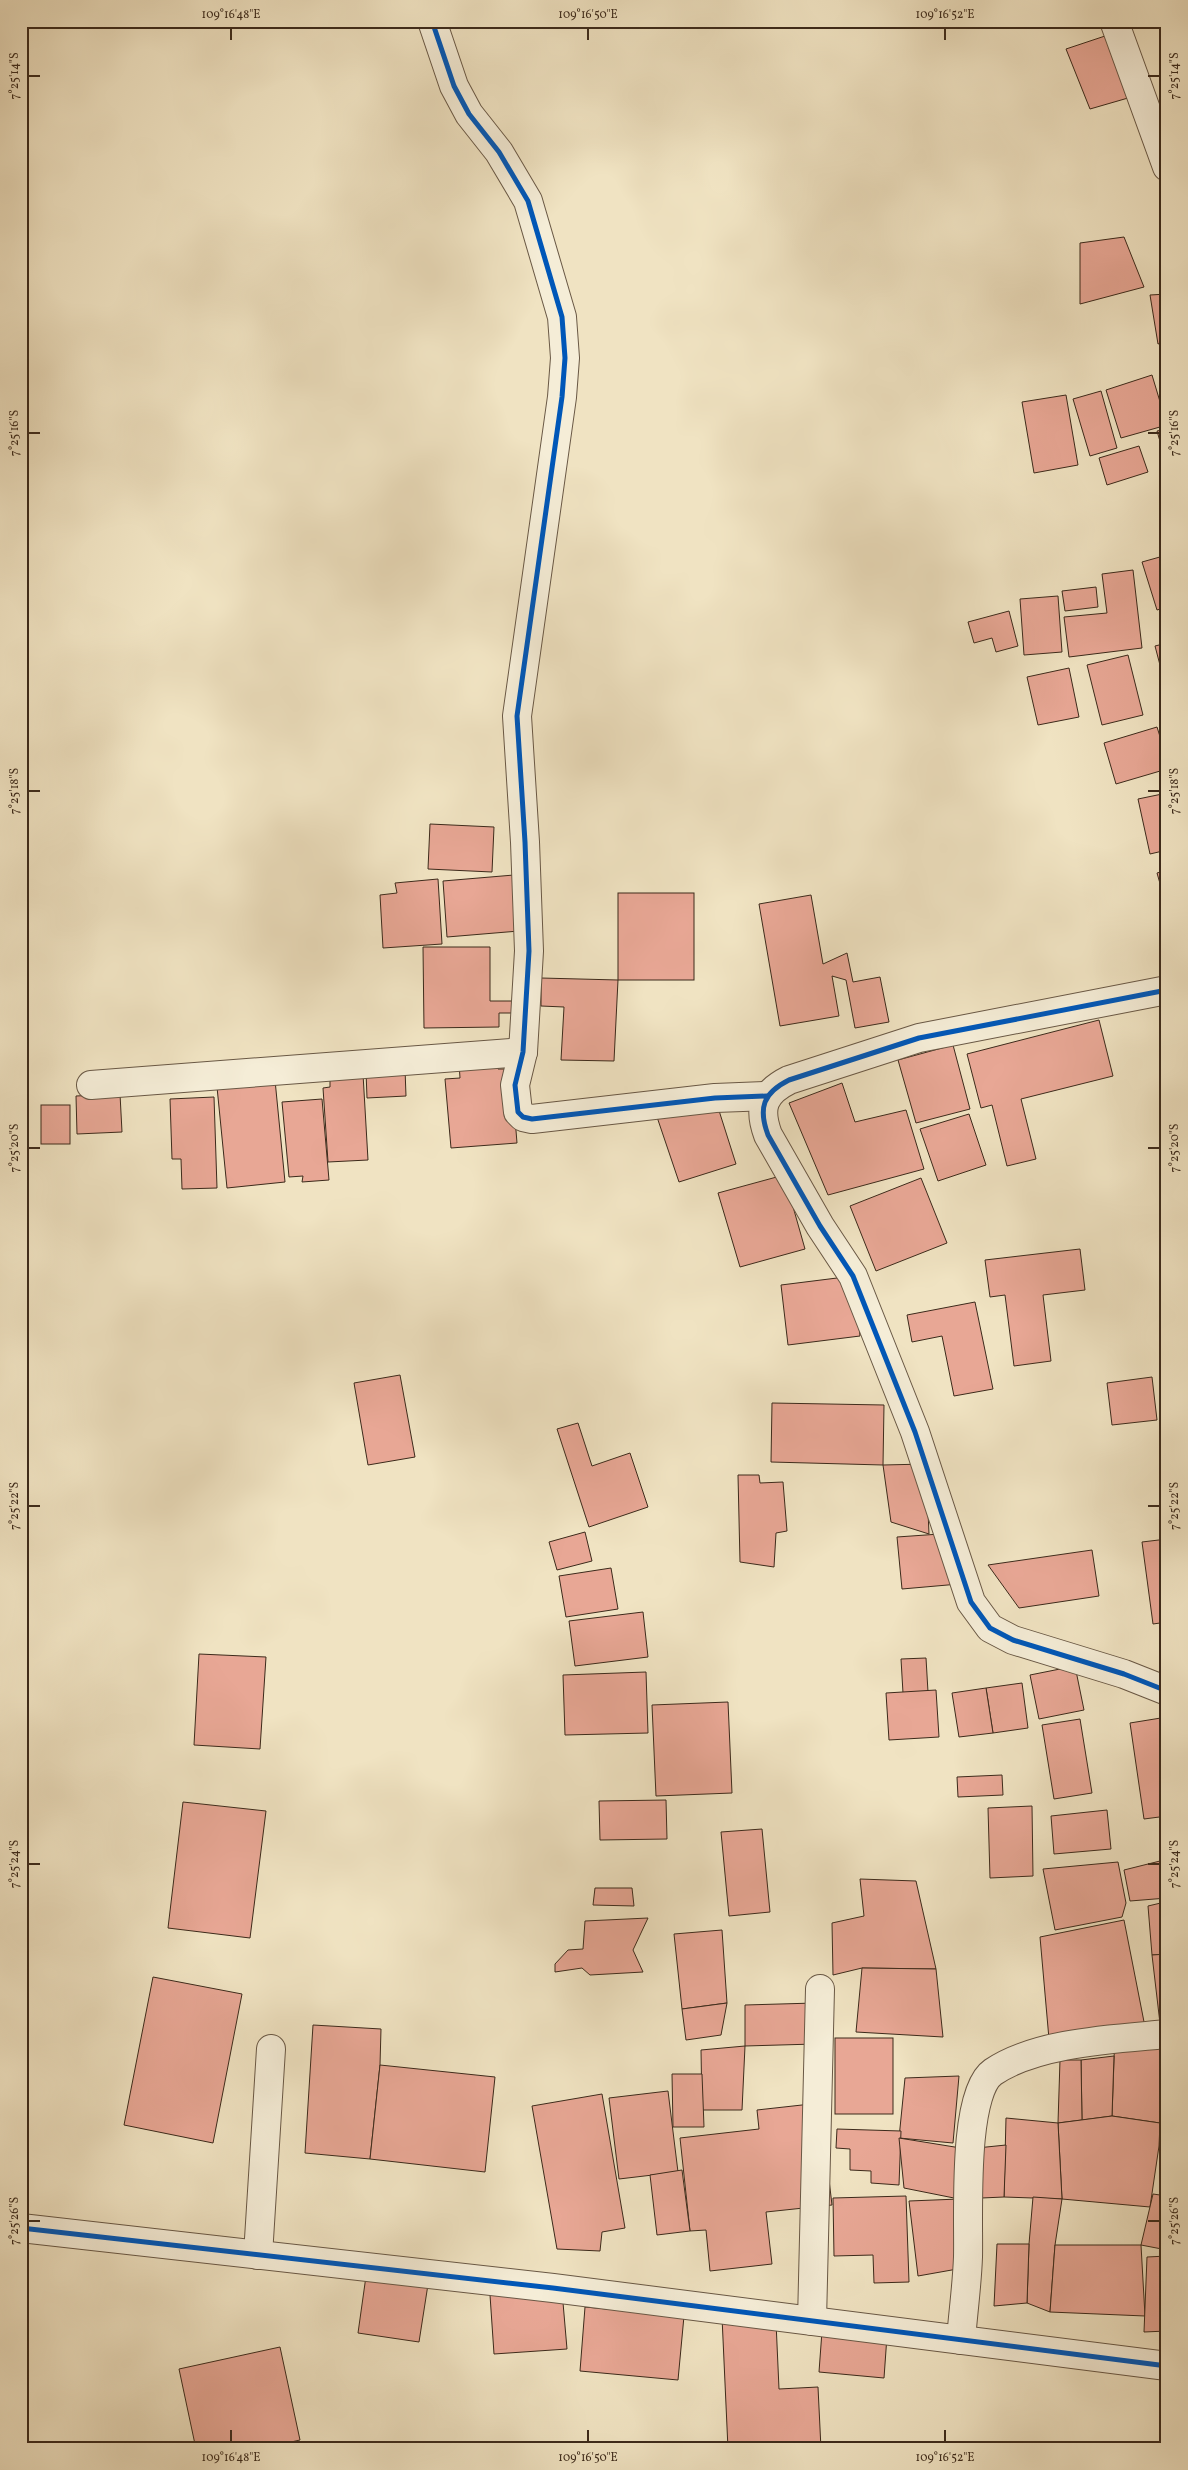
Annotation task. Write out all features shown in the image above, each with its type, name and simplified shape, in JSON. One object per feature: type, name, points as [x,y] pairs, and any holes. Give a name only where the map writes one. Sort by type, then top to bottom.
[{"type":"street","points":[[432,21],[454,86],[468,114],[499,152],[528,201],[562,317],[565,358],[562,397],[517,716],[525,842],[529,951],[523,1052],[515,1085],[518,1112],[522,1117],[532,1119],[715,1098],[767,1096]]},
{"type":"street","points":[[1114,21],[1167,167]]},
{"type":"street","points":[[1167,990],[919,1038],[789,1080],[774,1087],[767,1096],[763,1121],[768,1136],[820,1226],[853,1276],[915,1432],[971,1602],[990,1628],[1013,1640],[1124,1674],[1167,1691]]},
{"type":"street","points":[[91,1085],[523,1052]]},
{"type":"street","points":[[812,2321],[820,1989]]},
{"type":"street","points":[[961,2340],[968,2258],[970,2145],[982,2086],[992,2073],[1021,2056],[1096,2040],[1167,2034]]},
{"type":"street","points":[[258,2255],[271,2049]]},
{"type":"street","points":[[21,2228],[553,2288],[1167,2366]]},
{"type":"building","points":[[1105,36],[1128,98],[1090,109],[1066,49]]},
{"type":"building","points":[[1124,237],[1144,287],[1080,304],[1080,243]]},
{"type":"building","points":[[1167,294],[1167,341],[1158,344],[1150,295]]},
{"type":"building","points":[[1152,375],[1167,425],[1121,438],[1106,390]]},
{"type":"building","points":[[1101,391],[1117,448],[1090,456],[1073,399]]},
{"type":"building","points":[[1066,395],[1078,465],[1034,473],[1022,402]]},
{"type":"building","points":[[1167,429],[1167,454],[1164,455],[1157,431]]},
{"type":"building","points":[[1139,446],[1148,472],[1107,485],[1099,458]]},
{"type":"building","points":[[1167,555],[1167,607],[1157,610],[1142,562]]},
{"type":"building","points":[[1133,570],[1142,648],[1069,657],[1064,617],[1107,613],[1102,574]]},
{"type":"building","points":[[1096,587],[1098,607],[1065,611],[1062,591]]},
{"type":"building","points":[[1058,596],[1062,652],[1024,655],[1020,599]]},
{"type":"building","points":[[1009,611],[1018,646],[996,652],[992,638],[974,643],[968,622]]},
{"type":"building","points":[[1167,643],[1167,688],[1166,688],[1155,646]]},
{"type":"building","points":[[1128,655],[1143,715],[1102,725],[1087,665]]},
{"type":"building","points":[[1069,668],[1079,717],[1038,725],[1027,677]]},
{"type":"building","points":[[1157,727],[1167,759],[1167,769],[1116,784],[1104,743]]},
{"type":"building","points":[[1167,793],[1167,850],[1150,854],[1138,799]]},
{"type":"building","points":[[430,824],[494,827],[492,872],[428,869]]},
{"type":"building","points":[[1167,870],[1167,908],[1157,873]]},
{"type":"building","points":[[514,875],[519,931],[447,937],[443,881]]},
{"type":"building","points":[[438,879],[442,944],[383,948],[380,895],[397,893],[395,883]]},
{"type":"building","points":[[618,893],[694,893],[694,980],[618,980]]},
{"type":"building","points":[[811,895],[823,964],[847,953],[853,982],[880,977],[889,1022],[855,1028],[846,980],[832,976],[839,1016],[780,1026],[759,904]]},
{"type":"building","points":[[423,947],[490,947],[490,1001],[514,1001],[514,1013],[499,1013],[499,1027],[424,1028]]},
{"type":"building","points":[[541,978],[618,980],[614,1061],[561,1060],[564,1007],[541,1006]]},
{"type":"building","points":[[1099,1020],[1113,1076],[1021,1099],[1036,1159],[1007,1166],[992,1105],[981,1108],[967,1054]]},
{"type":"building","points":[[953,1045],[970,1109],[916,1123],[898,1060]]},
{"type":"building","points":[[497,1060],[498,1069],[511,1069],[517,1143],[451,1148],[445,1079],[460,1078],[459,1063]]},
{"type":"building","points":[[405,1069],[406,1096],[367,1098],[366,1071]]},
{"type":"building","points":[[363,1074],[368,1160],[328,1162],[323,1088],[330,1087],[330,1076]]},
{"type":"building","points":[[275,1080],[285,1182],[227,1188],[217,1087]]},
{"type":"building","points":[[842,1083],[855,1122],[906,1110],[924,1169],[828,1195],[789,1103]]},
{"type":"building","points":[[120,1094],[122,1132],[77,1134],[76,1096]]},
{"type":"building","points":[[214,1097],[217,1188],[182,1189],[181,1159],[172,1159],[170,1099]]},
{"type":"building","points":[[715,1098],[736,1164],[679,1182],[657,1117]]},
{"type":"building","points":[[322,1099],[329,1180],[302,1182],[303,1176],[289,1177],[282,1102]]},
{"type":"building","points":[[41,1105],[70,1105],[70,1144],[41,1144]]},
{"type":"building","points":[[969,1114],[986,1165],[938,1181],[920,1129]]},
{"type":"building","points":[[784,1175],[805,1249],[740,1267],[718,1193]]},
{"type":"building","points":[[921,1178],[947,1243],[876,1271],[850,1206]]},
{"type":"building","points":[[1080,1249],[1085,1290],[1043,1295],[1051,1361],[1014,1366],[1005,1295],[990,1297],[985,1260]]},
{"type":"building","points":[[853,1276],[860,1336],[788,1345],[781,1285]]},
{"type":"building","points":[[975,1302],[993,1389],[954,1396],[942,1336],[912,1342],[907,1315]]},
{"type":"building","points":[[400,1375],[415,1457],[368,1465],[354,1383]]},
{"type":"building","points":[[1152,1377],[1157,1420],[1112,1425],[1107,1383]]},
{"type":"building","points":[[772,1403],[884,1405],[883,1465],[771,1462]]},
{"type":"building","points":[[578,1423],[592,1466],[630,1453],[648,1507],[589,1527],[557,1429]]},
{"type":"building","points":[[926,1464],[929,1534],[891,1522],[883,1465]]},
{"type":"building","points":[[738,1475],[759,1475],[760,1483],[783,1482],[787,1531],[776,1533],[774,1567],[740,1562]]},
{"type":"building","points":[[585,1532],[592,1561],[557,1570],[549,1542]]},
{"type":"building","points":[[940,1534],[959,1584],[902,1589],[897,1537]]},
{"type":"building","points":[[1167,1539],[1167,1622],[1153,1624],[1142,1542]]},
{"type":"building","points":[[1092,1550],[1099,1596],[1019,1608],[988,1565]]},
{"type":"building","points":[[611,1568],[618,1609],[566,1617],[559,1576]]},
{"type":"building","points":[[643,1612],[648,1657],[575,1666],[569,1621]]},
{"type":"building","points":[[199,1654],[266,1657],[260,1749],[194,1745]]},
{"type":"building","points":[[926,1658],[928,1692],[903,1693],[901,1659]]},
{"type":"building","points":[[1075,1666],[1084,1710],[1039,1719],[1030,1675]]},
{"type":"building","points":[[646,1672],[648,1733],[565,1735],[563,1675]]},
{"type":"building","points":[[1022,1683],[1028,1728],[993,1733],[986,1688]]},
{"type":"building","points":[[986,1688],[993,1733],[959,1737],[952,1693]]},
{"type":"building","points":[[936,1690],[939,1737],[889,1740],[886,1693]]},
{"type":"building","points":[[728,1702],[732,1793],[656,1796],[652,1705]]},
{"type":"building","points":[[1167,1717],[1167,1816],[1144,1819],[1130,1723]]},
{"type":"building","points":[[1080,1719],[1092,1793],[1054,1799],[1042,1725]]},
{"type":"building","points":[[1002,1775],[1003,1795],[958,1797],[957,1777]]},
{"type":"building","points":[[666,1800],[667,1839],[600,1840],[599,1801]]},
{"type":"building","points":[[183,1802],[266,1811],[250,1938],[168,1928]]},
{"type":"building","points":[[1032,1806],[1033,1876],[990,1878],[988,1808]]},
{"type":"building","points":[[1107,1810],[1111,1849],[1054,1854],[1051,1816]]},
{"type":"building","points":[[762,1829],[770,1912],[729,1916],[721,1832]]},
{"type":"building","points":[[1164,1860],[1167,1898],[1130,1901],[1124,1870]]},
{"type":"building","points":[[1118,1862],[1126,1903],[1122,1917],[1055,1930],[1043,1869]]},
{"type":"building","points":[[860,1879],[916,1881],[936,1969],[862,1968],[833,1975],[832,1923],[864,1916]]},
{"type":"building","points":[[595,1888],[632,1888],[634,1906],[593,1905]]},
{"type":"building","points":[[1167,1902],[1167,1954],[1152,1955],[1148,1906]]},
{"type":"building","points":[[648,1918],[633,1950],[643,1972],[590,1975],[582,1968],[555,1972],[555,1964],[568,1950],[583,1949],[585,1921]]},
{"type":"building","points":[[1124,1920],[1146,2032],[1049,2039],[1040,1937]]},
{"type":"building","points":[[722,1930],[727,2003],[682,2009],[674,1934]]},
{"type":"building","points":[[1167,1954],[1167,2032],[1161,2032],[1152,1955]]},
{"type":"building","points":[[862,1968],[936,1969],[943,2037],[856,2032]]},
{"type":"building","points":[[153,1977],[242,1994],[213,2143],[124,2125]]},
{"type":"building","points":[[727,2003],[721,2035],[686,2040],[682,2009]]},
{"type":"building","points":[[815,2003],[815,2044],[745,2046],[745,2005]]},
{"type":"building","points":[[313,2025],[381,2029],[380,2065],[370,2159],[305,2153]]},
{"type":"building","points":[[1115,2032],[1161,2032],[1160,2123],[1112,2116]]},
{"type":"building","points":[[1161,2032],[1167,2032],[1167,2091],[1161,2091]]},
{"type":"building","points":[[835,2038],[893,2038],[893,2114],[835,2114]]},
{"type":"building","points":[[745,2046],[742,2110],[702,2110],[701,2050]]},
{"type":"building","points":[[1114,2056],[1112,2116],[1082,2120],[1081,2060]]},
{"type":"building","points":[[1060,2060],[1081,2060],[1082,2120],[1058,2123]]},
{"type":"building","points":[[380,2065],[495,2077],[485,2172],[370,2159]]},
{"type":"building","points":[[672,2074],[702,2074],[704,2127],[673,2127]]},
{"type":"building","points":[[959,2076],[953,2143],[899,2138],[905,2078]]},
{"type":"building","points":[[668,2091],[678,2172],[619,2179],[609,2098]]},
{"type":"building","points":[[1161,2091],[1167,2091],[1167,2146],[1159,2146]]},
{"type":"building","points":[[602,2094],[625,2228],[602,2232],[600,2251],[557,2249],[532,2106]]},
{"type":"building","points":[[820,2103],[832,2205],[766,2212],[772,2264],[710,2271],[706,2230],[690,2231],[680,2138],[759,2129],[757,2110]]},
{"type":"building","points":[[1112,2116],[1160,2123],[1159,2146],[1150,2207],[1062,2199],[1058,2123]]},
{"type":"building","points":[[1006,2118],[1058,2123],[1062,2199],[1004,2197]]},
{"type":"building","points":[[837,2129],[901,2131],[899,2185],[871,2183],[871,2171],[850,2170],[850,2149],[836,2148]]},
{"type":"building","points":[[899,2138],[967,2149],[959,2199],[904,2188]]},
{"type":"building","points":[[1006,2145],[1004,2197],[959,2199],[967,2149]]},
{"type":"building","points":[[682,2170],[690,2231],[657,2235],[650,2175]]},
{"type":"building","points":[[1153,2194],[1167,2196],[1167,2250],[1141,2245]]},
{"type":"building","points":[[906,2196],[909,2282],[874,2283],[873,2255],[834,2256],[833,2198]]},
{"type":"building","points":[[1033,2197],[1062,2199],[1055,2245],[1050,2312],[1027,2303]]},
{"type":"building","points":[[959,2199],[963,2268],[918,2276],[909,2201]]},
{"type":"building","points":[[997,2244],[1029,2244],[1027,2303],[994,2306]]},
{"type":"building","points":[[1055,2245],[1141,2245],[1145,2316],[1050,2312]]},
{"type":"building","points":[[1167,2256],[1167,2331],[1144,2332],[1147,2257]]},
{"type":"building","points":[[367,2269],[429,2278],[419,2342],[358,2333]]},
{"type":"building","points":[[562,2291],[567,2349],[494,2354],[490,2295]]},
{"type":"building","points":[[585,2307],[684,2316],[678,2380],[580,2371]]},
{"type":"building","points":[[722,2317],[776,2322],[779,2389],[818,2387],[821,2449],[728,2449]]},
{"type":"building","points":[[822,2331],[887,2336],[884,2378],[819,2372]]},
{"type":"building","points":[[280,2347],[300,2440],[260,2449],[196,2449],[179,2369]]},
{"type":"cycle path","points":[[432,21],[454,86],[469,114],[499,152],[528,201],[562,317],[565,358],[562,397],[517,716],[525,842],[529,951],[523,1052],[515,1085],[518,1112],[523,1117],[532,1119],[715,1098],[767,1096]]},
{"type":"cycle path","points":[[1167,990],[919,1038],[789,1080],[773,1090],[768,1096],[763,1109],[763,1117],[768,1135],[820,1226],[853,1276],[915,1432],[971,1602],[990,1628],[1013,1640],[1124,1674],[1167,1691]]},
{"type":"cycle path","points":[[21,2228],[553,2288],[1167,2366]]}]
